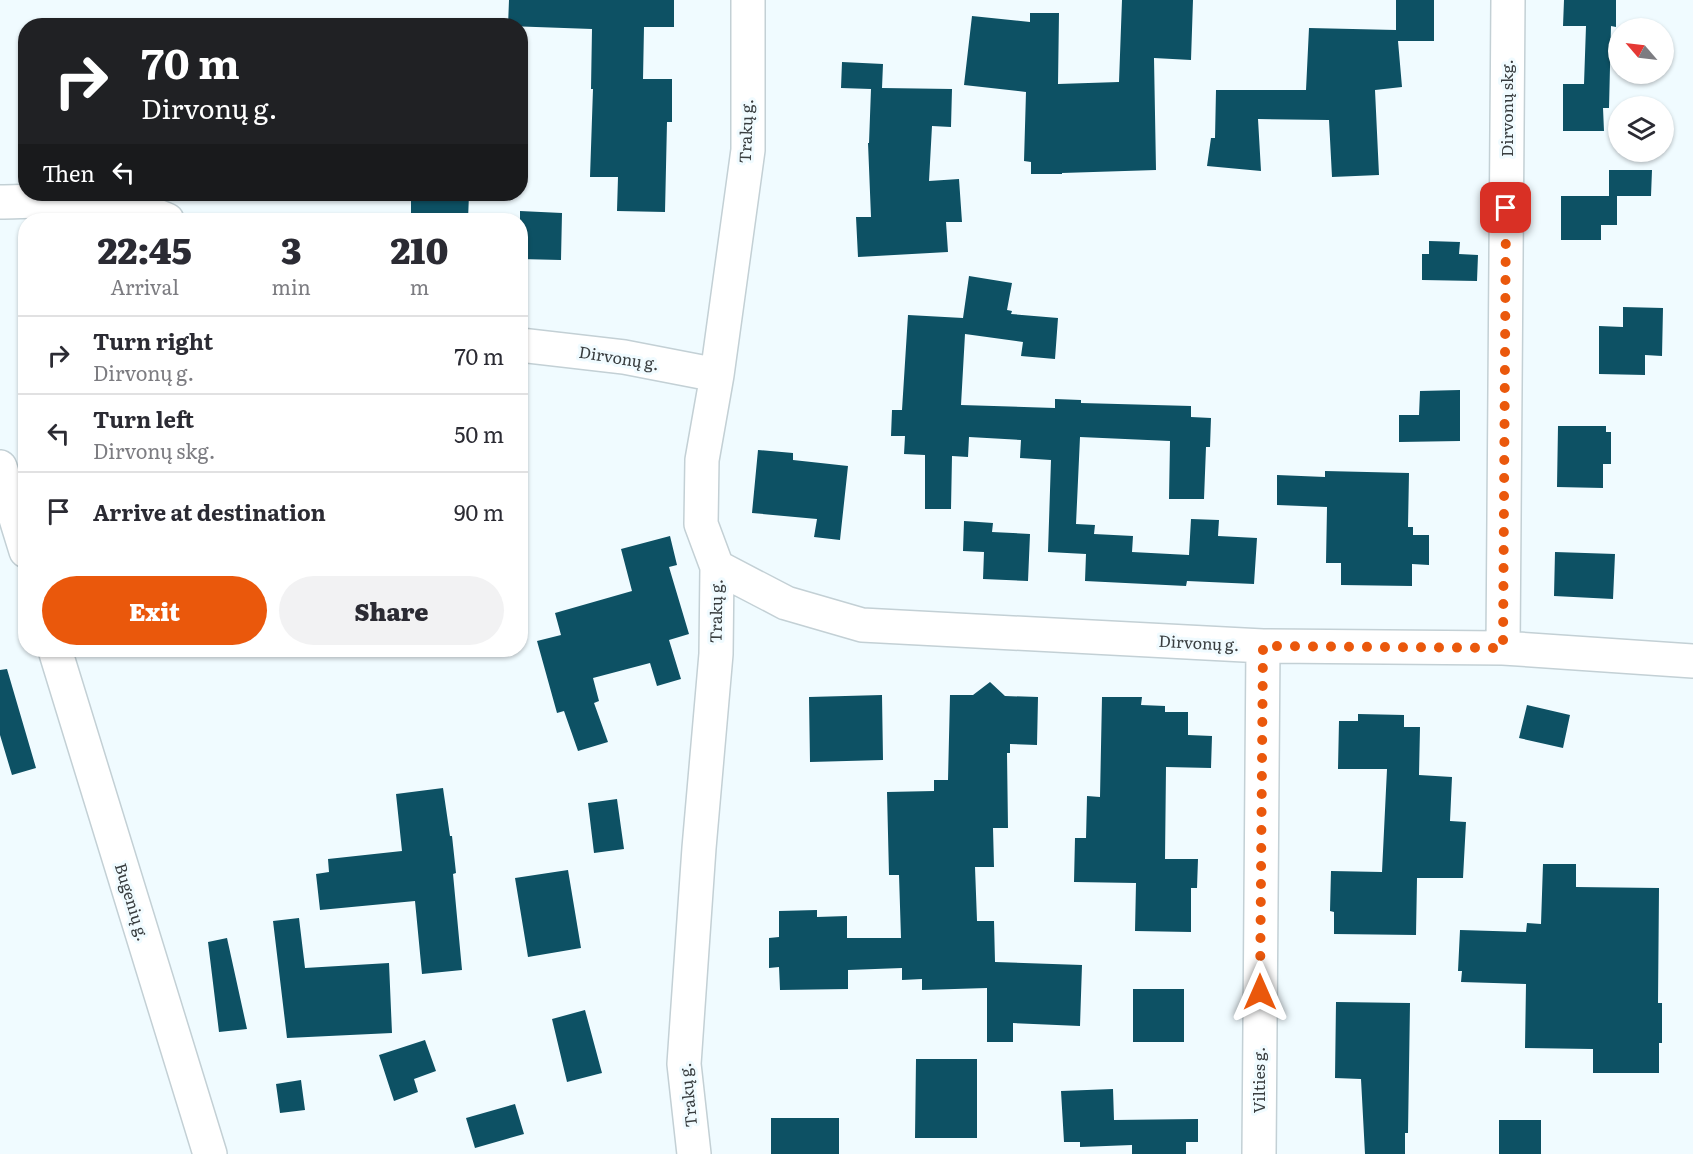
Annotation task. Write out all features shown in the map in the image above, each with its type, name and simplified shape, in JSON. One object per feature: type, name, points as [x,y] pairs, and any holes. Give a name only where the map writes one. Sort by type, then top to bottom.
[{"type":"street","name":"Trakų g.","points":[[694,1154],[684,1064],[699,848],[716,654],[717,567],[701,524],[702,460],[717,375],[748,150],[748,0]]},
{"type":"street","name":"Dirvonų skg.","points":[[1503,648],[1508,0]]},
{"type":"street","points":[[0,202],[73,201],[121,205],[146,213]]},
{"type":"street","name":"Dirvonų g.","points":[[528,346],[624,357],[717,375]]},
{"type":"street","points":[[0,467],[18,525]]},
{"type":"street","name":"Dirvonų g.","points":[[717,567],[786,603],[862,625],[1263,646],[1503,648],[1693,661]]},
{"type":"street","name":"Vilties g.","points":[[1259,1154],[1263,646]]},
{"type":"street","name":"Bugenių g.","points":[[57,657],[210,1154]]},
{"type":"building","points":[[509,0],[674,0],[674,27],[644,27],[643,79],[672,79],[672,122],[667,122],[665,212],[617,211],[618,177],[590,177],[593,89],[591,89],[592,29],[528,27],[528,18],[508,18]]},
{"type":"building","points":[[1122,0],[1193,0],[1191,60],[1154,58],[1156,170],[1031,174],[1031,162],[1024,161],[1026,92],[964,85],[972,16],[1030,22],[1030,13],[1059,13],[1058,84],[1119,82]]},
{"type":"building","points":[[1396,0],[1434,0],[1434,41],[1398,41],[1402,87],[1375,90],[1379,175],[1332,177],[1329,120],[1258,119],[1261,171],[1207,166],[1211,138],[1215,138],[1216,90],[1306,90],[1309,28],[1396,30]]},
{"type":"building","points":[[1564,0],[1616,0],[1616,18],[1608,18],[1609,96],[1608,108],[1603,108],[1604,131],[1563,131],[1563,84],[1584,84],[1586,26],[1563,26]]},
{"type":"building","points":[[842,62],[883,64],[882,88],[952,89],[951,127],[932,126],[929,181],[959,179],[962,222],[946,222],[948,252],[858,257],[856,217],[871,217],[868,143],[871,89],[841,88]]},
{"type":"building","points":[[1609,170],[1652,170],[1651,196],[1609,196]]},
{"type":"building","points":[[1561,196],[1617,196],[1617,225],[1601,225],[1601,240],[1561,240]]},
{"type":"building","points":[[411,201],[469,201],[468,213],[411,213]]},
{"type":"building","points":[[520,211],[562,213],[561,260],[528,259],[528,213],[520,213]]},
{"type":"building","points":[[1429,241],[1460,242],[1459,254],[1478,255],[1477,281],[1422,280],[1422,254],[1429,254]]},
{"type":"building","points":[[969,276],[1012,283],[1007,310],[1012,311],[1011,314],[1058,318],[1055,359],[1021,356],[1023,342],[965,334],[961,405],[1055,408],[1055,399],[1081,400],[1081,403],[1191,406],[1191,417],[1211,418],[1210,447],[1206,447],[1204,499],[1169,499],[1170,441],[1080,437],[1076,524],[1095,525],[1094,534],[1133,536],[1132,552],[1189,555],[1191,519],[1219,520],[1218,536],[1257,538],[1254,584],[1187,581],[1186,586],[1085,581],[1086,554],[1048,552],[1051,460],[1020,458],[1021,440],[969,437],[968,457],[952,456],[951,509],[925,509],[925,455],[904,454],[905,436],[891,436],[892,410],[902,410],[908,315],[963,318]]},
{"type":"building","points":[[1623,307],[1663,308],[1662,356],[1645,355],[1645,375],[1599,374],[1599,326],[1623,327]]},
{"type":"building","points":[[1460,390],[1460,441],[1399,442],[1399,415],[1419,415],[1420,391]]},
{"type":"building","points":[[1558,426],[1606,426],[1606,432],[1611,432],[1611,464],[1603,464],[1603,488],[1557,487]]},
{"type":"building","points":[[758,450],[793,453],[793,460],[848,466],[840,540],[814,537],[817,519],[752,513]]},
{"type":"building","points":[[1325,471],[1409,473],[1408,527],[1413,527],[1413,535],[1429,535],[1429,565],[1412,564],[1412,586],[1341,585],[1341,563],[1326,563],[1327,507],[1277,505],[1277,475],[1325,477]]},
{"type":"building","points":[[964,521],[993,523],[992,532],[1030,534],[1028,581],[983,579],[984,552],[963,551]]},
{"type":"building","points":[[670,536],[677,565],[669,567],[689,634],[669,640],[681,679],[657,686],[650,663],[593,678],[599,701],[594,703],[608,742],[578,751],[564,711],[557,713],[537,641],[561,635],[555,613],[632,591],[621,549]]},
{"type":"building","points":[[1555,552],[1615,554],[1613,599],[1554,596]]},
{"type":"building","points":[[7,669],[36,768],[12,775],[0,735],[0,670]]},
{"type":"building","points":[[990,682],[1005,696],[1038,697],[1037,745],[1010,744],[1010,753],[1007,753],[1008,828],[993,828],[994,867],[975,867],[977,921],[994,921],[995,962],[1082,965],[1080,1026],[1013,1023],[1013,1042],[987,1042],[987,988],[922,990],[922,979],[902,980],[902,968],[848,970],[848,989],[780,990],[779,967],[769,968],[769,938],[779,937],[779,911],[817,910],[817,917],[847,916],[847,938],[901,938],[899,875],[889,875],[887,792],[934,791],[934,780],[948,780],[950,695],[973,695]]},
{"type":"building","points":[[882,695],[883,760],[810,762],[809,697]]},
{"type":"building","points":[[1102,697],[1142,697],[1141,705],[1165,706],[1165,712],[1188,712],[1188,735],[1212,736],[1211,768],[1166,767],[1165,859],[1198,859],[1197,888],[1191,888],[1191,932],[1135,931],[1136,883],[1074,882],[1075,838],[1086,838],[1087,796],[1100,797]]},
{"type":"building","points":[[1527,705],[1570,715],[1563,748],[1519,738]]},
{"type":"building","points":[[1358,714],[1404,715],[1404,727],[1420,727],[1419,775],[1452,777],[1450,821],[1466,822],[1463,878],[1417,878],[1416,935],[1334,934],[1334,912],[1330,911],[1331,871],[1382,872],[1387,769],[1338,769],[1339,721],[1358,721]]},
{"type":"building","points":[[443,788],[456,873],[453,874],[462,970],[422,974],[415,901],[320,910],[316,874],[329,872],[328,859],[402,851],[396,794]]},
{"type":"building","points":[[617,799],[624,849],[594,853],[588,803]]},
{"type":"building","points":[[1543,864],[1576,864],[1576,887],[1659,888],[1658,1003],[1662,1003],[1662,1043],[1659,1043],[1659,1073],[1593,1073],[1593,1049],[1525,1048],[1526,984],[1461,982],[1462,971],[1458,971],[1460,930],[1526,932],[1527,923],[1541,924]]},
{"type":"building","points":[[568,870],[581,948],[528,957],[515,878]]},
{"type":"building","points":[[299,918],[305,968],[389,963],[392,1033],[287,1038],[273,921]]},
{"type":"building","points":[[227,938],[247,1029],[219,1032],[208,942]]},
{"type":"building","points":[[1133,989],[1184,989],[1184,1042],[1133,1042]]},
{"type":"building","points":[[1336,1002],[1410,1003],[1408,1133],[1405,1133],[1405,1154],[1365,1154],[1361,1079],[1335,1078]]},
{"type":"building","points":[[585,1010],[602,1073],[567,1082],[552,1019]]},
{"type":"building","points":[[425,1040],[436,1071],[414,1079],[418,1092],[394,1101],[379,1055]]},
{"type":"building","points":[[916,1059],[977,1059],[977,1138],[915,1138]]},
{"type":"building","points":[[301,1080],[305,1110],[280,1113],[276,1084]]},
{"type":"building","points":[[1113,1089],[1114,1120],[1198,1119],[1198,1142],[1186,1142],[1186,1154],[1132,1154],[1132,1145],[1080,1147],[1080,1142],[1064,1142],[1061,1091]]},
{"type":"building","points":[[515,1104],[524,1134],[475,1148],[466,1118]]},
{"type":"building","points":[[771,1118],[839,1118],[839,1154],[771,1154]]},
{"type":"building","points":[[1499,1120],[1541,1120],[1541,1154],[1499,1154]]},
{"type":"route","points":[[1260,992],[1263,646],[1503,648],[1506,208]]}]
